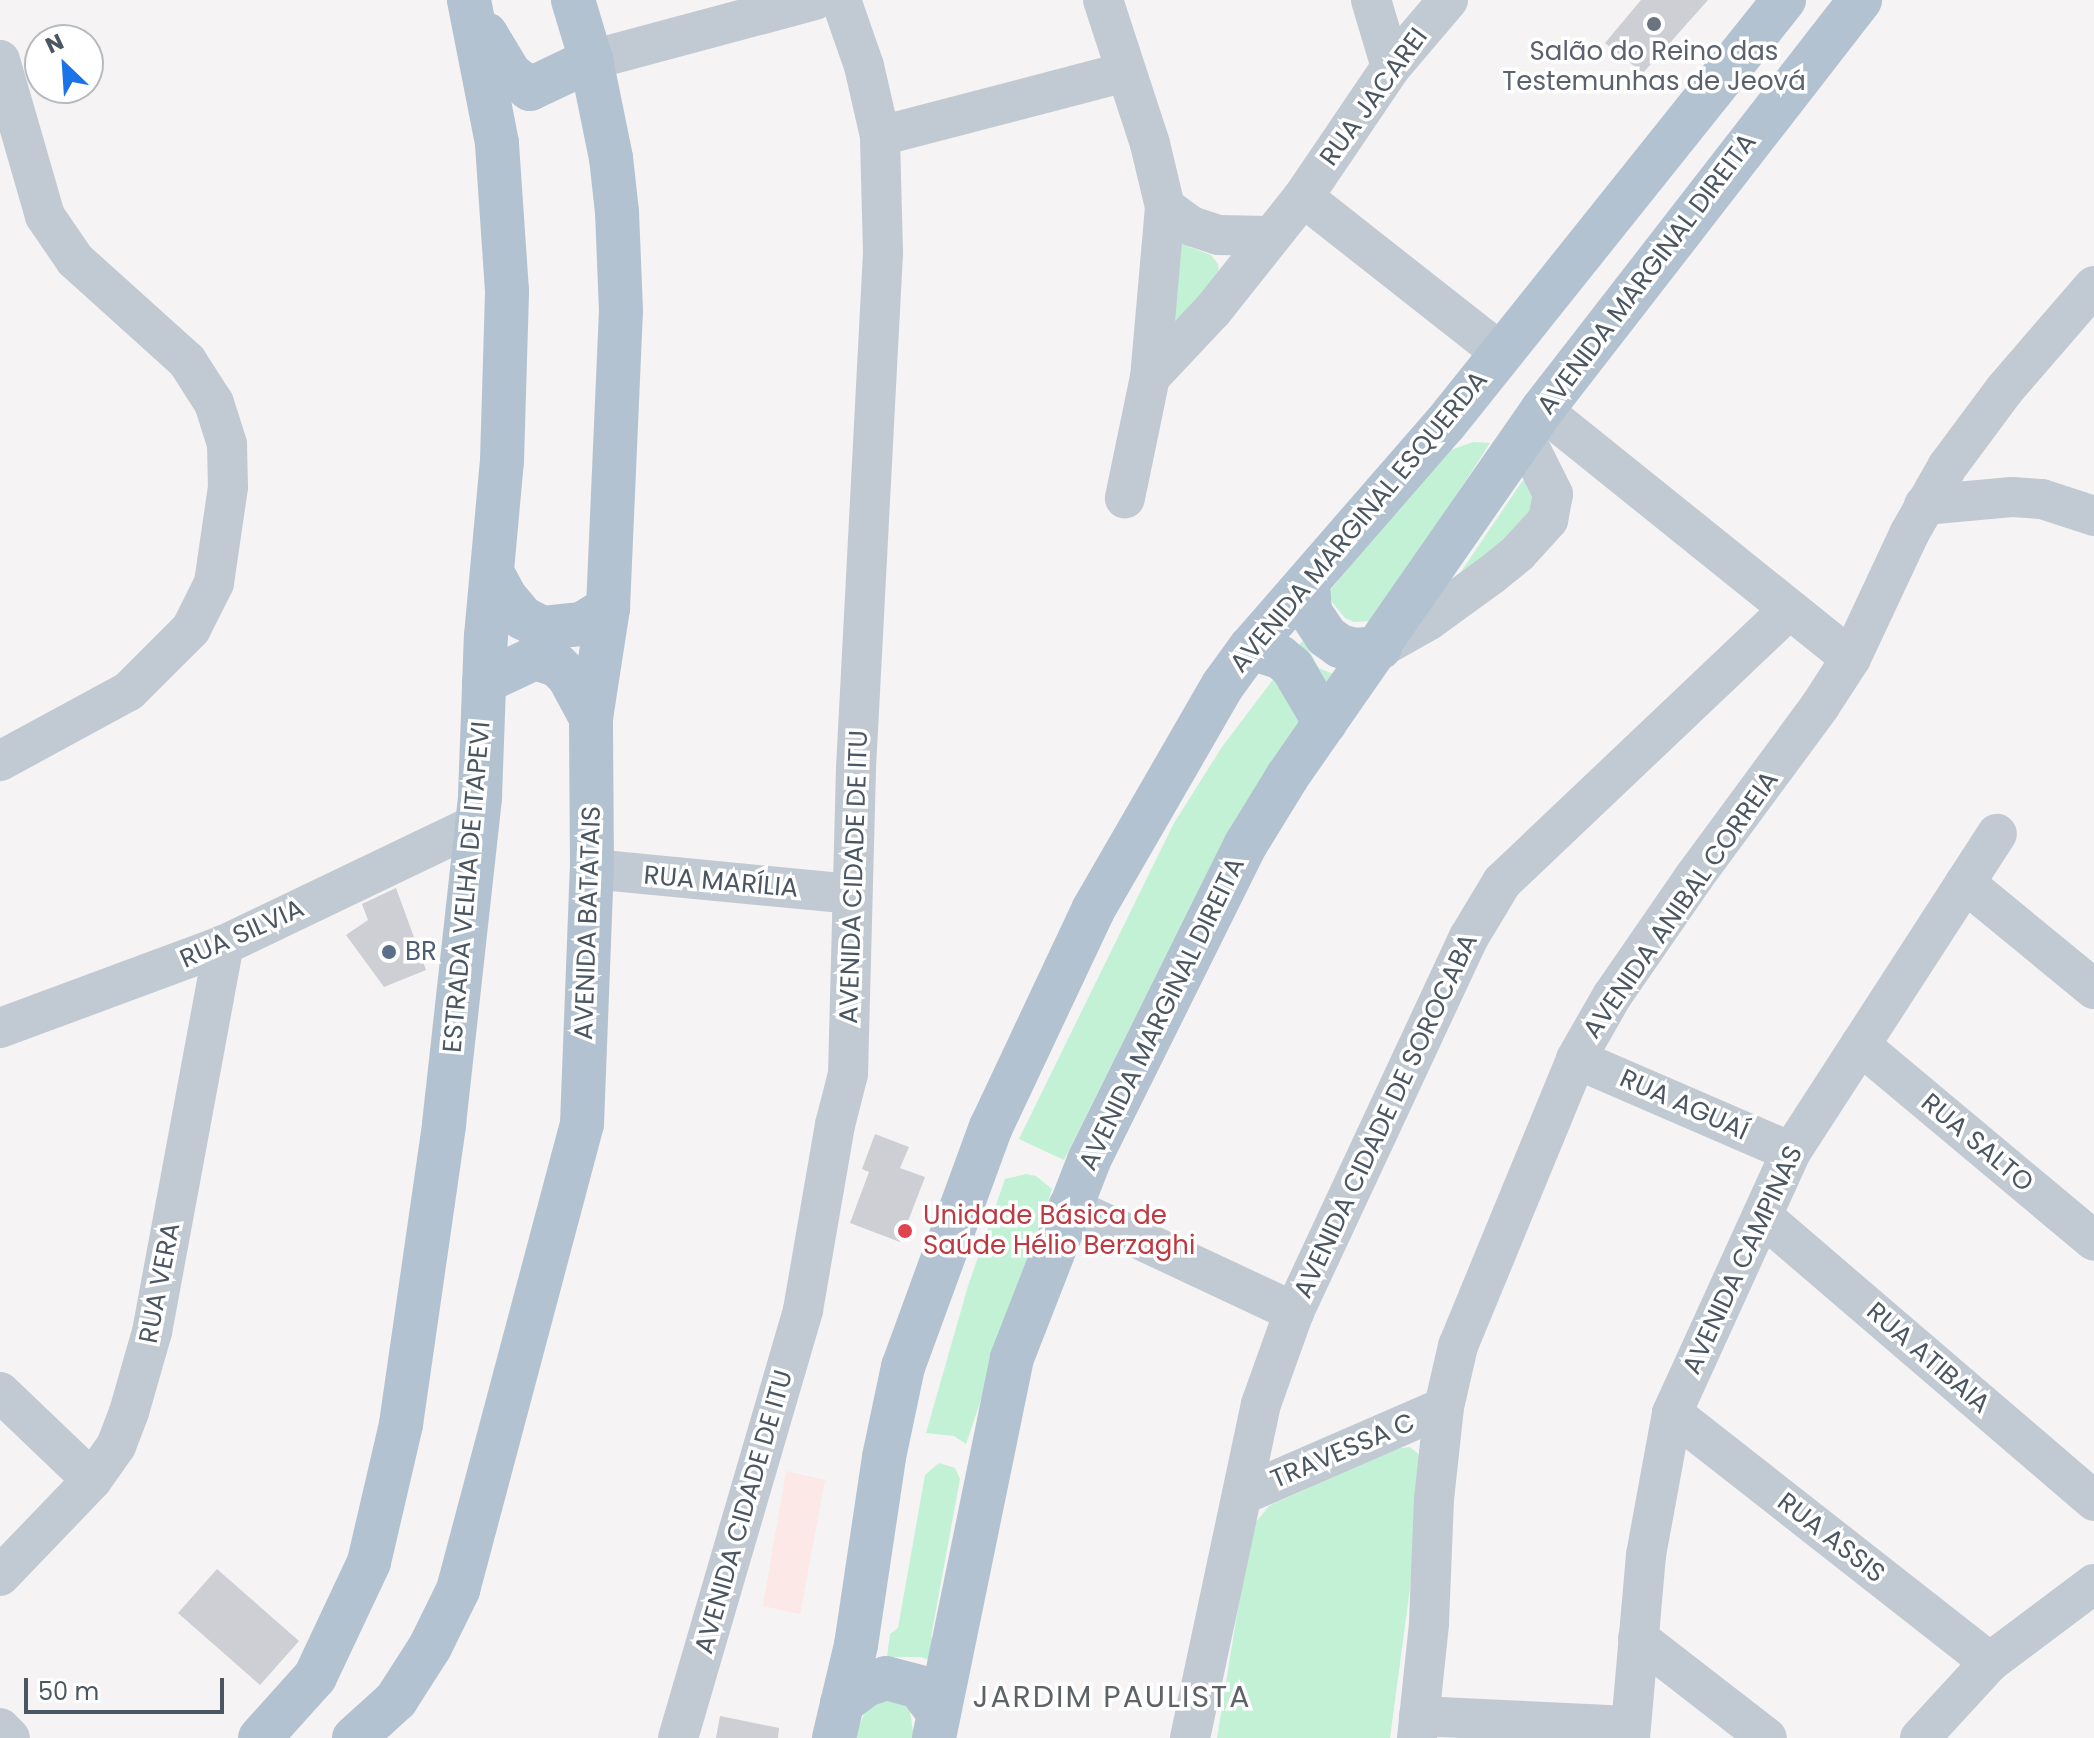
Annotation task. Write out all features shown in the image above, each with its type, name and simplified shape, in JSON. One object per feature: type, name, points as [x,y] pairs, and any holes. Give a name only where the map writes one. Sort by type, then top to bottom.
[{"type":"main road","name":"AVENIDA BATATAIS","points":[[354,1738],[396,1700],[430,1647],[458,1590],[582,1124],[592,869],[591,718],[608,608],[621,311],[617,212],[611,158],[591,60],[573,0]]},
{"type":"main road","name":"AVENIDA MARGINAL ESQUERDA","points":[[838,1720],[856,1645],[884,1457],[903,1367],[991,1127],[1093,910],[1223,685],[1250,648],[1445,424],[1784,0]]},
{"type":"main road","name":"AVENIDA MARGINAL DIREITA","points":[[936,1725],[1012,1358],[1068,1206],[1246,844],[1325,723],[1380,648],[1533,423],[1860,0]]},
{"type":"main road","points":[[471,6],[519,85],[530,89],[591,60]]},
{"type":"main road","name":"ESTRADA VELHA DE ITAPEVI","points":[[260,1738],[315,1677],[369,1562],[403,1408],[444,1124],[477,824],[484,682],[502,461],[507,291],[504,203],[490,93],[471,6]]},
{"type":"main road","points":[[1445,424],[1502,428],[1533,423]]},
{"type":"main road","points":[[492,572],[506,598],[523,618],[543,628],[582,624],[608,608]]},
{"type":"main road","points":[[1308,584],[1310,612],[1326,636],[1340,646],[1355,650],[1380,648]]},
{"type":"main road","points":[[1250,648],[1280,657],[1292,667],[1325,723]]},
{"type":"main road","points":[[484,682],[535,658],[557,665],[569,677],[591,718]]},
{"type":"main road","points":[[838,1720],[866,1685],[886,1678],[919,1687],[936,1725]]},
{"type":"street","points":[[591,60],[815,0]]},
{"type":"street","name":"AVENIDA CIDADE DE ITU","points":[[678,1738],[803,1310],[835,1125],[848,1074],[851,894],[883,253],[880,136],[864,66],[841,0]]},
{"type":"street","points":[[1103,0],[1165,207],[1150,377],[1125,498]]},
{"type":"street","points":[[1371,0],[1391,67]]},
{"type":"street","name":"RUA JACAREI","points":[[1150,377],[1213,310],[1303,197],[1391,67],[1448,0]]},
{"type":"street","points":[[0,60],[45,216],[75,260],[187,361],[214,403],[227,444],[228,487],[214,583],[191,629],[129,691],[0,761]]},
{"type":"street","points":[[880,136],[1126,72]]},
{"type":"street","points":[[1303,197],[1501,353]]},
{"type":"street","points":[[1165,207],[1191,226],[1218,235],[1269,236]]},
{"type":"street","name":"AVENIDA ANIBAL CORREIA","points":[[1418,1727],[1429,1623],[1434,1499],[1444,1407],[1458,1346],[1576,1059],[1630,969],[1820,706],[1851,658],[1924,505],[1947,467],[2005,389],[2094,286]]},
{"type":"street","points":[[1533,423],[1851,658]]},
{"type":"street","name":"AVENIDA MARGINAL DIREITA","points":[[1380,648],[1429,620],[1491,575],[1518,553],[1548,520],[1553,494],[1533,423]]},
{"type":"street","points":[[1924,505],[2012,497],[2042,499],[2094,516]]},
{"type":"street","name":"AVENIDA CIDADE DE SOROCABA","points":[[1190,1738],[1261,1404],[1294,1312],[1469,937],[1502,882],[1788,611]]},
{"type":"street","name":"RUA SILVIA","points":[[0,1028],[224,945],[477,824]]},
{"type":"street","name":"AVENIDA CAMPINAS","points":[[1630,1732],[1657,1480],[1672,1413],[1791,1152],[1997,834]]},
{"type":"street","name":"RUA MARÍLIA","points":[[592,869],[851,894]]},
{"type":"street","points":[[1965,883],[2094,989]]},
{"type":"street","name":"RUA VERA","points":[[0,1576],[92,1480],[116,1446],[152,1332],[224,945]]},
{"type":"street","name":"RUA SALTO","points":[[1860,1045],[2094,1241]]},
{"type":"street","name":"RUA AGUAÍ","points":[[1576,1059],[1791,1152]]},
{"type":"street","points":[[1068,1206],[1294,1312]]},
{"type":"street","name":"RUA ATIBAIA","points":[[1762,1216],[2094,1501]]},
{"type":"street","points":[[0,1392],[92,1480]]},
{"type":"street","name":"TRAVESSA C","points":[[1242,1495],[1444,1407]]},
{"type":"street","name":"RUA ASSIS","points":[[1672,1413],[1990,1662]]},
{"type":"street","points":[[1920,1738],[1990,1662],[2094,1584]]},
{"type":"street","points":[[1638,1638],[1767,1738]]},
{"type":"street","points":[[1418,1727],[1630,1732]]},
{"type":"street","points":[[0,1728],[10,1738]]},
{"type":"shaded area","points":[[786,1471],[825,1480],[800,1614],[763,1606]]},
{"type":"green space","points":[[1182,244],[1211,255],[1218,264],[1219,274],[1173,325],[1177,247]]},
{"type":"green space","points":[[1473,442],[1490,443],[1375,621],[1354,622],[1345,618],[1332,602],[1329,592],[1440,454]]},
{"type":"green space","points":[[1523,480],[1531,486],[1540,504],[1444,597]]},
{"type":"green space","points":[[1303,640],[1319,668],[1333,674],[1169,950],[1064,1160],[1019,1139],[1174,823],[1222,747]]},
{"type":"green space","points":[[1026,1174],[1036,1176],[1052,1189],[966,1444],[954,1436],[926,1433],[968,1286],[1005,1179]]},
{"type":"green space","points":[[1410,1447],[1427,1461],[1390,1738],[1217,1738],[1249,1540],[1256,1522],[1269,1506],[1395,1449]]},
{"type":"green space","points":[[939,1463],[955,1468],[960,1479],[931,1637],[940,1646],[937,1663],[921,1657],[887,1657],[890,1634],[898,1628],[925,1475]]},
{"type":"green space","points":[[885,1700],[904,1704],[910,1711],[914,1738],[854,1738],[866,1710]]},
{"type":"building","name":"Salão do Reino das Testemunhas de Jeová","points":[[1641,0],[1708,0],[1643,73],[1605,43]]},
{"type":"building","name":"BR","points":[[396,888],[426,970],[384,987],[346,935],[368,920],[362,904]]},
{"type":"building","points":[[875,1134],[909,1147],[900,1168],[925,1177],[900,1242],[850,1223],[869,1172],[862,1169]]},
{"type":"building","points":[[217,1569],[299,1641],[260,1685],[178,1613]]},
{"type":"building","points":[[720,1716],[779,1728],[778,1738],[716,1738]]},
{"type":"place","name":"Salão do Reino das Testemunhas de Jeová","points":[[1654,24]]},
{"type":"place","name":"BR","points":[[389,952]]},
{"type":"place","name":"Unidade Básica de Saúde Hélio Berzaghi","points":[[905,1231]]},
{"type":"district","name":"JARDIM PAULISTA","points":[[1112,1697]]}]
